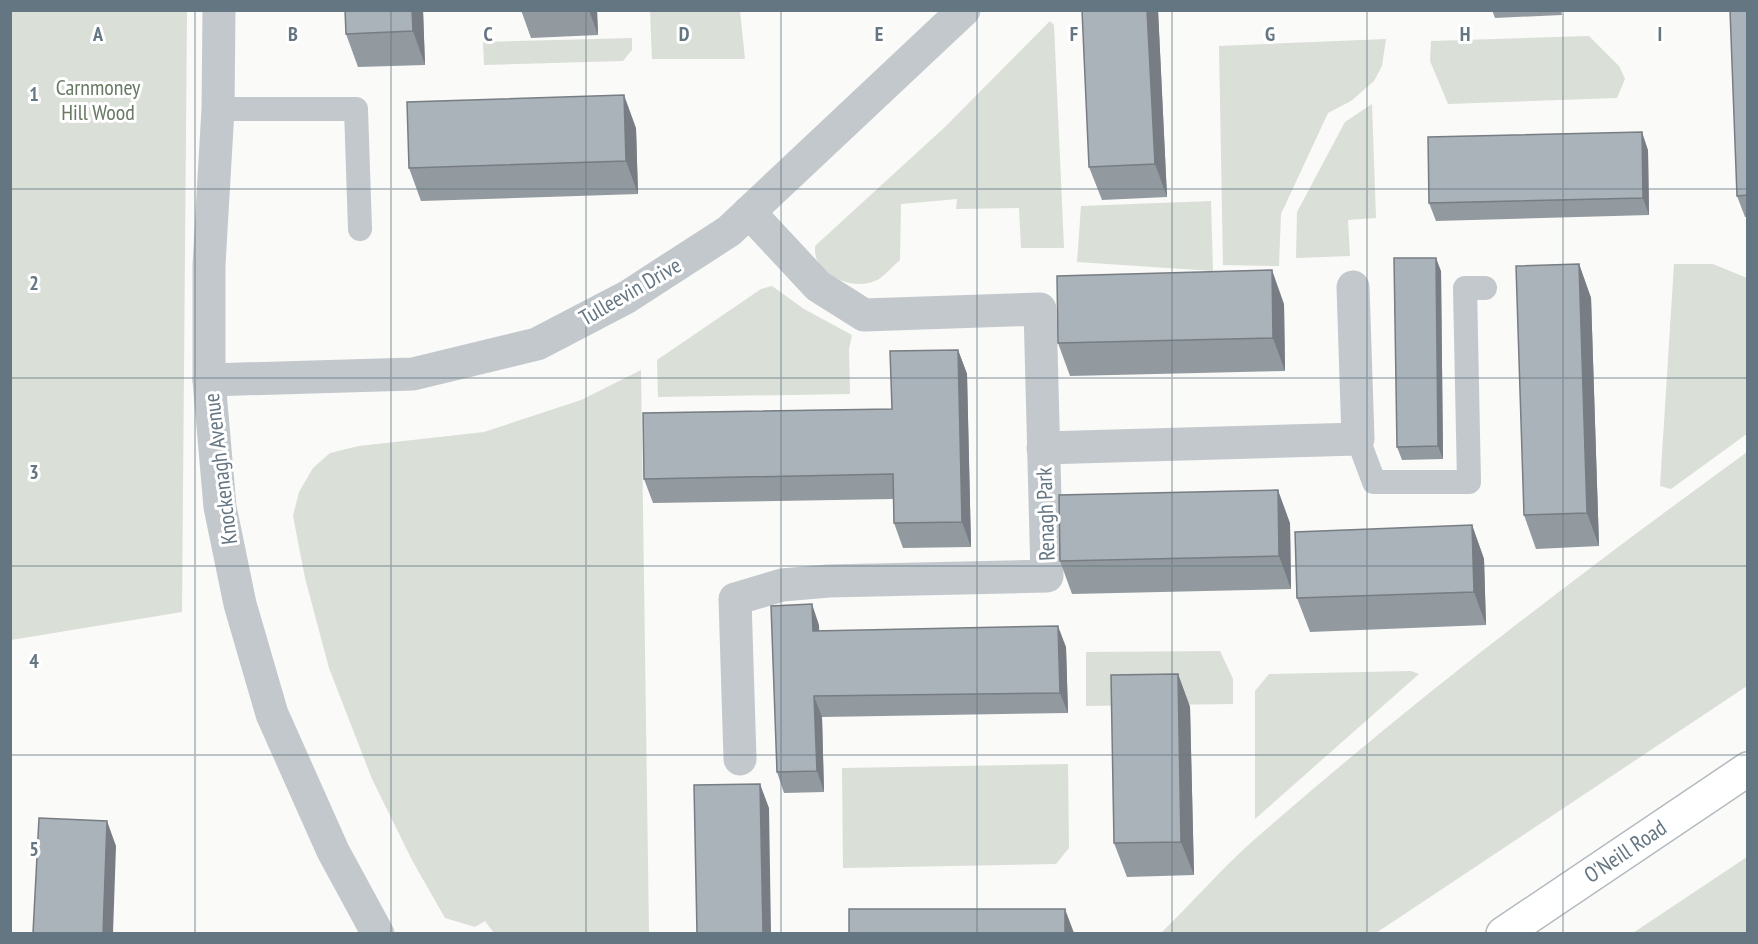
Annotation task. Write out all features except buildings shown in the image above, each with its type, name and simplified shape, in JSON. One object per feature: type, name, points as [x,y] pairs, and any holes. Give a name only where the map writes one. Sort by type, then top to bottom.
[{"type":"main road","name":"O'Neill Road","points":[[1503,933],[1748,769]]},
{"type":"street","name":"Knockenagh Avenue","points":[[219,10],[218,109],[209,265],[209,380],[220,507],[240,604],[272,714],[367,929]]},
{"type":"street","name":"Tulleevin Drive","points":[[209,380],[413,374],[537,344],[627,297],[729,231],[964,10]]},
{"type":"street","name":"Renagh Park","points":[[740,759],[735,598],[782,585],[829,581],[1047,576],[1040,309],[864,315],[818,286],[749,212]]},
{"type":"street","points":[[1043,448],[1358,440],[1353,287]]},
{"type":"lane","points":[[218,109],[356,109],[360,229]]},
{"type":"lane","points":[[1358,440],[1374,482],[1469,482],[1465,288],[1485,288]]},
{"type":"green space","name":"Carnmoney Hill Wood","points":[[11,10],[187,11],[182,612],[11,640]]},
{"type":"green space","points":[[650,11],[740,11],[745,59],[652,59]]},
{"type":"green space","points":[[1050,21],[1054,25],[1064,248],[1021,248],[1019,208],[956,209],[957,199],[901,204],[900,260],[879,279],[862,284],[844,282],[828,273],[817,260],[815,246],[946,126]]},
{"type":"green space","points":[[1589,36],[1619,66],[1625,79],[1617,98],[1448,104],[1430,61],[1431,41]]},
{"type":"green space","points":[[632,38],[632,50],[623,61],[484,65],[483,42]]},
{"type":"green space","points":[[1386,39],[1382,66],[1374,81],[1351,101],[1328,113],[1281,214],[1279,266],[1223,265],[1219,46]]},
{"type":"green space","points":[[1372,104],[1376,218],[1348,220],[1350,256],[1296,258],[1297,212],[1345,122]]},
{"type":"green space","points":[[1211,201],[1213,271],[1077,262],[1081,206]]},
{"type":"green space","points":[[1674,264],[1713,264],[1747,278],[1748,433],[1671,489],[1660,486]]},
{"type":"green space","points":[[772,286],[804,309],[852,335],[849,349],[850,394],[658,397],[657,360],[761,289]]},
{"type":"green space","points":[[641,370],[649,933],[494,933],[485,921],[475,927],[445,918],[412,860],[372,779],[329,668],[305,578],[293,516],[299,492],[313,468],[330,453],[359,446],[484,432],[581,400]]},
{"type":"green space","points":[[1747,452],[1747,686],[1376,933],[1161,933],[1242,851],[1374,738],[1558,592]]},
{"type":"green space","points":[[1220,651],[1233,679],[1233,704],[1086,706],[1086,652]]},
{"type":"green space","points":[[1411,671],[1419,674],[1255,819],[1255,691],[1269,674]]},
{"type":"green space","points":[[1068,764],[1069,848],[1056,864],[843,868],[842,768]]},
{"type":"green space","points":[[1747,857],[1747,933],[1633,933]]}]
